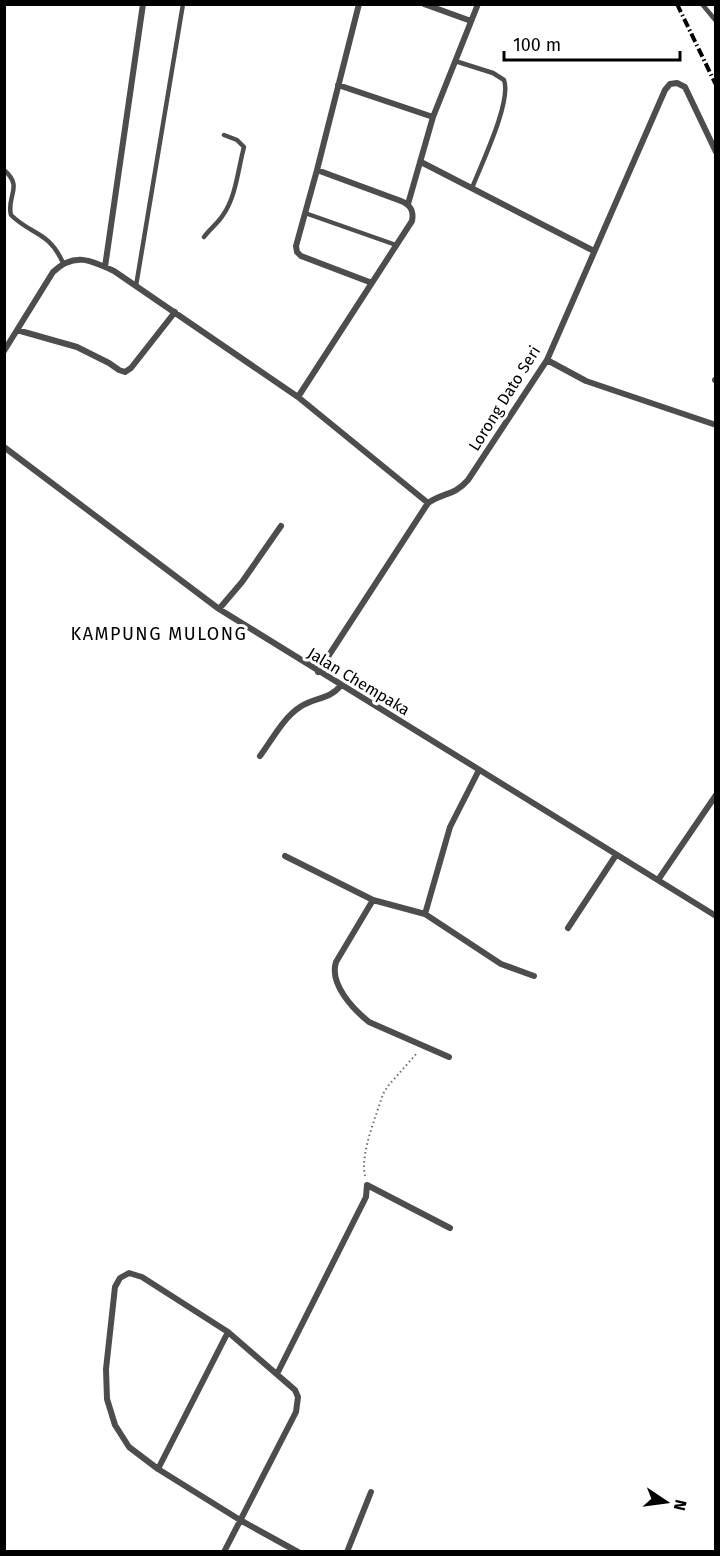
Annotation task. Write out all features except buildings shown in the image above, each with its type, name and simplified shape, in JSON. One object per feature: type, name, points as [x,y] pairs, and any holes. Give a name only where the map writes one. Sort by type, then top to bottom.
[{"type":"street","points":[[105,267],[143,4]]},
{"type":"street","points":[[359,4],[296,246],[298,255],[372,283]]},
{"type":"street","points":[[424,4],[471,21]]},
{"type":"street","points":[[408,204],[433,117],[478,4]]},
{"type":"street","name":"Lorong Dato Seri","points":[[428,503],[440,496],[455,492],[468,480],[547,360],[665,90],[670,84],[677,83],[685,87],[716,152]]},
{"type":"street","points":[[338,85],[433,117]]},
{"type":"street","points":[[421,162],[594,251]]},
{"type":"street","points":[[298,397],[412,221],[413,212],[408,204],[317,170]]},
{"type":"street","points":[[4,351],[53,272],[63,263],[75,259],[94,261],[136,286],[298,397],[428,503],[318,672]]},
{"type":"street","points":[[17,330],[76,347],[125,372],[131,368],[175,312]]},
{"type":"street","points":[[547,360],[586,381],[716,425]]},
{"type":"street","name":"Jalan Chempaka","points":[[4,447],[219,609],[716,916]]},
{"type":"street","points":[[219,609],[242,582],[281,526]]},
{"type":"street","points":[[260,756],[291,714],[313,700],[335,693],[341,685]]},
{"type":"street","points":[[425,914],[450,827],[479,770]]},
{"type":"street","points":[[658,880],[716,795]]},
{"type":"street","points":[[568,928],[616,855]]},
{"type":"street","points":[[285,856],[373,900],[425,914],[501,964],[534,976]]},
{"type":"street","points":[[373,900],[336,962],[333,971],[334,980],[369,1022],[449,1057]]},
{"type":"street","points":[[277,1374],[366,1197],[367,1185],[450,1228]]},
{"type":"street","points":[[224,1551],[240,1520],[298,1405],[298,1397],[277,1374],[228,1332],[142,1277],[129,1273],[120,1278],[115,1287],[106,1369],[107,1399],[115,1425],[129,1446],[158,1470],[240,1520],[298,1551]]},
{"type":"street","points":[[158,1470],[228,1332]]},
{"type":"street","points":[[347,1551],[371,1492]]},
{"type":"lane","points":[[136,286],[183,4]]},
{"type":"lane","points":[[702,4],[716,21]]},
{"type":"lane","points":[[455,61],[493,73],[504,80],[507,87],[504,103],[472,188]]},
{"type":"lane","points":[[204,237],[214,223],[222,217],[229,203],[244,147],[237,140],[224,135]]},
{"type":"lane","points":[[4,170],[12,177],[14,184],[9,209],[11,214],[48,240],[57,249],[63,263]]},
{"type":"lane","points":[[305,213],[396,245]]},
{"type":"path","points":[[367,1185],[363,1167],[383,1094],[417,1055],[421,1045]]},
{"type":"railway","points":[[677,4],[716,85]]},
{"type":"district","name":"KAMPUNG MULONG","points":[[159,634]]}]
